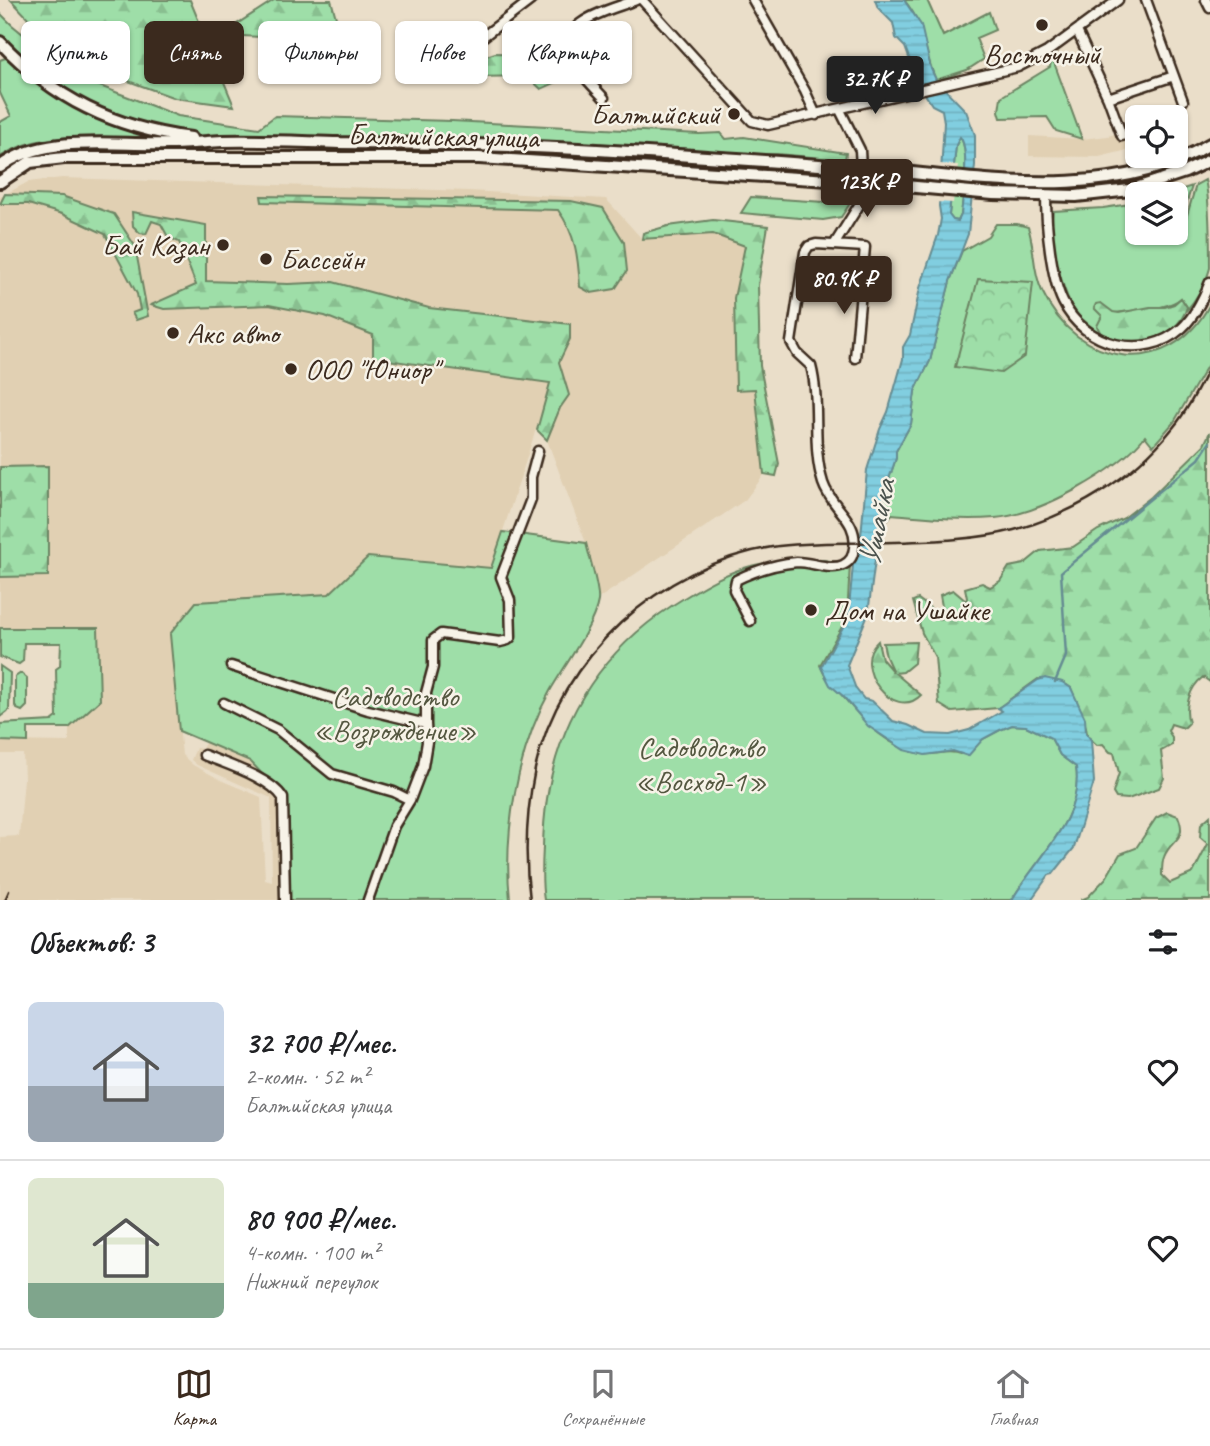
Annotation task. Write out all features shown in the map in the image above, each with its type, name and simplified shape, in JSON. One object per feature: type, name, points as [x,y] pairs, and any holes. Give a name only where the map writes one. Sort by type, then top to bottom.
[{"type":"main road","points":[[0,42],[37,76],[83,107],[142,129],[222,141]]},
{"type":"main road","name":"Балтийская улица","points":[[0,167],[17,156],[45,147],[222,141],[492,145],[995,179],[1079,181],[1128,176],[1178,160],[1208,145]]},
{"type":"main road","name":"Балтийская улица","points":[[0,182],[30,162],[56,158],[479,158],[1046,196]]},
{"type":"main road","points":[[1046,196],[1106,194],[1130,190],[1209,161]]},
{"type":"street","points":[[488,32],[531,0]]},
{"type":"street","points":[[604,98],[573,62],[568,47],[569,39],[579,23],[636,0]]},
{"type":"street","points":[[642,0],[752,121],[762,125],[840,110],[1018,68],[1047,52],[1118,0]]},
{"type":"street","points":[[753,0],[816,115]]},
{"type":"street","points":[[1146,0],[1184,101]]},
{"type":"street","points":[[1206,0],[1210,8]]},
{"type":"street","points":[[1077,31],[1122,135]]},
{"type":"street","points":[[1108,98],[1174,76]]},
{"type":"street","points":[[840,110],[859,150],[861,168]]},
{"type":"street","points":[[834,245],[861,202],[861,183]]},
{"type":"street","points":[[1046,196],[1047,222],[1058,289],[1071,316],[1098,339],[1134,348],[1172,336],[1193,316],[1210,282]]},
{"type":"street","points":[[750,621],[734,590],[736,580],[755,570],[794,562],[816,563],[828,568],[841,567],[853,554],[855,542],[853,527],[829,498],[818,464],[811,366],[793,348],[791,342],[805,252],[809,246],[816,244],[865,247],[855,358]]},
{"type":"street","points":[[368,900],[394,826],[410,800],[423,766],[426,693],[433,667],[433,640],[441,634],[500,642],[511,637],[510,600],[501,577],[531,499],[531,477],[538,452]]},
{"type":"street","points":[[231,666],[368,710],[426,724]]},
{"type":"street","points":[[224,702],[278,730],[332,775],[394,792],[410,800]]},
{"type":"street","points":[[204,755],[261,780],[283,798],[285,900]]},
{"type":"shaded area","points":[[1125,131],[1125,151],[1099,157],[1029,156],[1029,136],[1082,139]]},
{"type":"shaded area","points":[[62,178],[469,191],[606,199],[642,239],[713,234],[745,246],[734,298],[736,389],[755,389],[764,475],[745,500],[598,599],[586,543],[547,440],[560,408],[569,395],[559,362],[570,339],[570,324],[429,308],[371,294],[373,358],[551,383],[491,568],[368,557],[329,594],[196,602],[170,634],[182,755],[193,765],[261,797],[265,880],[272,882],[271,798],[197,765],[191,760],[196,748],[202,749],[206,741],[250,761],[268,778],[265,786],[273,790],[279,798],[281,900],[0,900],[0,837],[19,836],[24,779],[23,754],[0,754],[0,741],[69,742],[69,728],[100,700],[98,628],[0,628],[0,197],[28,182]]},
{"type":"green space","points":[[11,0],[190,0],[199,21],[144,21],[144,84],[225,84],[234,106],[175,98],[130,82],[130,21],[31,21]]},
{"type":"green space","points":[[274,0],[331,0],[337,21],[258,21],[258,37],[244,36],[244,21],[242,21]]},
{"type":"green space","points":[[904,0],[927,0],[943,36],[989,12],[995,30],[976,38],[984,59],[967,70],[936,80],[921,30]]},
{"type":"green space","points":[[0,13],[21,32],[21,56],[0,38]]},
{"type":"green space","points":[[502,53],[502,76],[488,77],[488,55]]},
{"type":"green space","points":[[8,57],[21,69],[21,84],[41,84],[99,119],[163,140],[118,141],[119,137],[58,138],[28,144],[0,157],[0,122],[11,116],[0,93],[0,60]]},
{"type":"green space","points":[[1052,57],[1082,139],[1056,131],[1047,117],[1001,118],[1001,97],[1050,67]]},
{"type":"green space","points":[[53,84],[95,84],[178,116],[259,128],[275,116],[452,121],[721,133],[726,139],[744,137],[846,153],[845,160],[777,154],[736,156],[480,139],[229,139],[173,134],[126,123],[65,94]]},
{"type":"green space","points":[[536,84],[552,84],[541,89]]},
{"type":"green space","points":[[960,137],[965,152],[965,174],[958,221],[949,215],[956,145]]},
{"type":"green space","points":[[1205,180],[1207,188],[1210,268],[1193,302],[1186,311],[1187,307],[1181,298],[1165,306],[1102,316],[1101,334],[1079,316],[1067,295],[1055,250],[1053,211],[1125,205],[1125,245],[1188,245],[1188,212],[1196,185]]},
{"type":"green space","points":[[5,194],[62,196],[114,214],[135,246],[148,316],[136,320],[132,313],[140,310],[137,294],[105,234],[62,214],[28,204],[0,204]]},
{"type":"green space","points":[[261,196],[571,201],[603,208],[624,242],[627,271],[615,289],[591,293],[580,287],[575,247],[569,228],[558,210],[262,202]]},
{"type":"green space","points":[[751,197],[847,201],[849,205],[841,217],[823,220],[741,213]]},
{"type":"green space","points":[[132,212],[206,225],[206,281],[288,284],[333,282],[429,308],[570,324],[570,339],[559,362],[569,395],[560,408],[547,440],[537,430],[550,383],[373,358],[373,335],[325,316],[269,305],[164,309],[151,305],[196,285],[179,242],[168,237],[161,224],[152,221],[146,234],[140,233],[133,226]]},
{"type":"green space","points":[[713,220],[768,226],[758,285],[760,366],[779,464],[776,476],[764,474],[755,389],[736,390],[734,298],[745,246],[713,234],[642,239],[643,233],[668,226]]},
{"type":"green space","points":[[996,224],[1028,227],[1042,291],[1057,316],[1077,336],[1099,349],[1123,355],[1147,354],[1171,346],[1192,329],[1210,304],[1210,361],[1174,422],[1153,446],[1145,436],[1116,463],[1077,489],[1034,509],[995,518],[956,519],[892,514],[879,530],[896,451],[911,424],[915,391],[930,361],[950,281],[962,251],[988,236]]},
{"type":"green space","points":[[978,279],[1033,282],[1025,356],[1001,373],[955,367]]},
{"type":"green space","points":[[1181,298],[1187,307],[1182,319],[1173,328],[1151,339],[1113,339],[1101,334],[1097,326],[1102,316],[1094,308],[1096,304],[1101,303],[1119,313],[1165,307]]},
{"type":"green space","points":[[1210,432],[1210,682],[1203,677],[1191,692],[1187,711],[1189,723],[1184,728],[1171,724],[1168,731],[1172,737],[1172,745],[1161,751],[1164,778],[1159,788],[1128,799],[1116,798],[1113,793],[1119,773],[1114,753],[1089,738],[1071,688],[1062,682],[1038,679],[998,708],[952,712],[939,704],[935,657],[922,633],[913,601],[918,599],[939,619],[944,618],[940,595],[953,590],[966,601],[965,588],[982,583],[990,587],[1000,581],[1009,567],[1024,564],[1040,551],[1073,547],[1098,530],[1124,518],[1151,497],[1204,445]]},
{"type":"green space","points":[[48,466],[48,576],[0,577],[0,467]]},
{"type":"green space","name":"Садоводство «Возрождение»","points":[[503,532],[586,543],[598,596],[591,622],[539,714],[521,765],[511,820],[508,874],[510,900],[288,900],[288,801],[250,761],[179,731],[170,634],[196,602],[329,594],[368,557],[491,568]]},
{"type":"green space","name":"Садоводство «Восход-1»","points":[[794,560],[824,560],[850,564],[847,618],[820,665],[831,684],[879,734],[911,751],[960,754],[970,751],[983,739],[1000,730],[1012,725],[1026,726],[1051,738],[1060,755],[1076,767],[1077,786],[1066,821],[1012,900],[544,900],[543,847],[546,807],[553,770],[564,735],[579,703],[599,673],[623,646],[651,621],[700,588],[742,569]]},
{"type":"green space","points":[[0,628],[98,628],[100,700],[69,728],[28,728],[28,742],[0,741],[0,724],[52,721],[57,717],[56,669],[60,666],[61,643],[24,643],[23,661],[19,664],[0,657]]},
{"type":"green space","points":[[878,641],[882,659],[893,672],[883,643],[916,642],[914,663],[903,672],[895,673],[921,695],[910,702],[899,702],[888,697],[879,688],[869,664],[871,652]]},
{"type":"green space","points":[[0,666],[10,673],[9,710],[0,717]]},
{"type":"green space","points":[[21,673],[27,678],[27,706],[22,711],[15,706],[15,677]]},
{"type":"green space","points":[[1167,812],[1178,816],[1181,824],[1180,835],[1167,851],[1163,861],[1162,875],[1170,883],[1193,873],[1208,844],[1200,837],[1201,824],[1210,816],[1210,900],[1081,900],[1088,897],[1106,878],[1120,854],[1136,848],[1156,818]]},
{"type":"water","name":"Ушайка","points":[[875,0],[904,0],[921,25],[936,80],[966,111],[975,135],[975,165],[968,234],[950,281],[930,361],[915,391],[911,424],[896,451],[881,513],[868,614],[847,665],[856,689],[864,699],[872,701],[893,721],[927,734],[950,735],[969,730],[1002,711],[998,708],[1038,680],[1045,678],[1062,682],[1071,688],[1085,718],[1086,733],[1091,740],[1094,782],[1074,848],[1031,900],[1012,900],[1066,821],[1077,786],[1076,767],[1060,755],[1051,738],[1026,726],[1012,725],[983,739],[968,756],[953,751],[925,755],[904,750],[868,726],[830,685],[821,667],[848,618],[853,565],[860,547],[867,470],[888,412],[903,359],[903,347],[910,335],[920,288],[941,219],[939,206],[944,122],[942,110],[932,105],[919,85],[905,47],[896,38],[893,23],[878,8]],"holes":[[[960,137],[963,143],[965,173],[961,215],[958,221],[949,215],[956,145]]]},
{"type":"pier","points":[[939,164],[958,165],[953,203],[936,202]]},
{"type":"waterway","points":[[1055,682],[1066,656],[1061,572],[1199,459],[1210,442]]},
{"type":"railway","points":[[530,900],[527,867],[528,818],[535,769],[548,728],[567,690],[591,654],[621,623],[655,596],[692,574],[731,557],[772,547],[970,538],[1014,530],[1059,514],[1101,492],[1156,447],[1183,414],[1210,366]]},
{"type":"railway","points":[[5,900],[9,891]]},
{"type":"place","name":"Восточный","points":[[1042,25]]},
{"type":"place","name":"Балтийский","points":[[734,114]]},
{"type":"place","name":"Бай Казан","points":[[223,245]]},
{"type":"place","name":"Бассейн","points":[[266,259]]},
{"type":"place","name":"Акс авто","points":[[173,333]]},
{"type":"place","name":"ООО \"Юниор\"","points":[[291,369]]},
{"type":"place","name":"Дом на Ушайке","points":[[811,610]]}]
